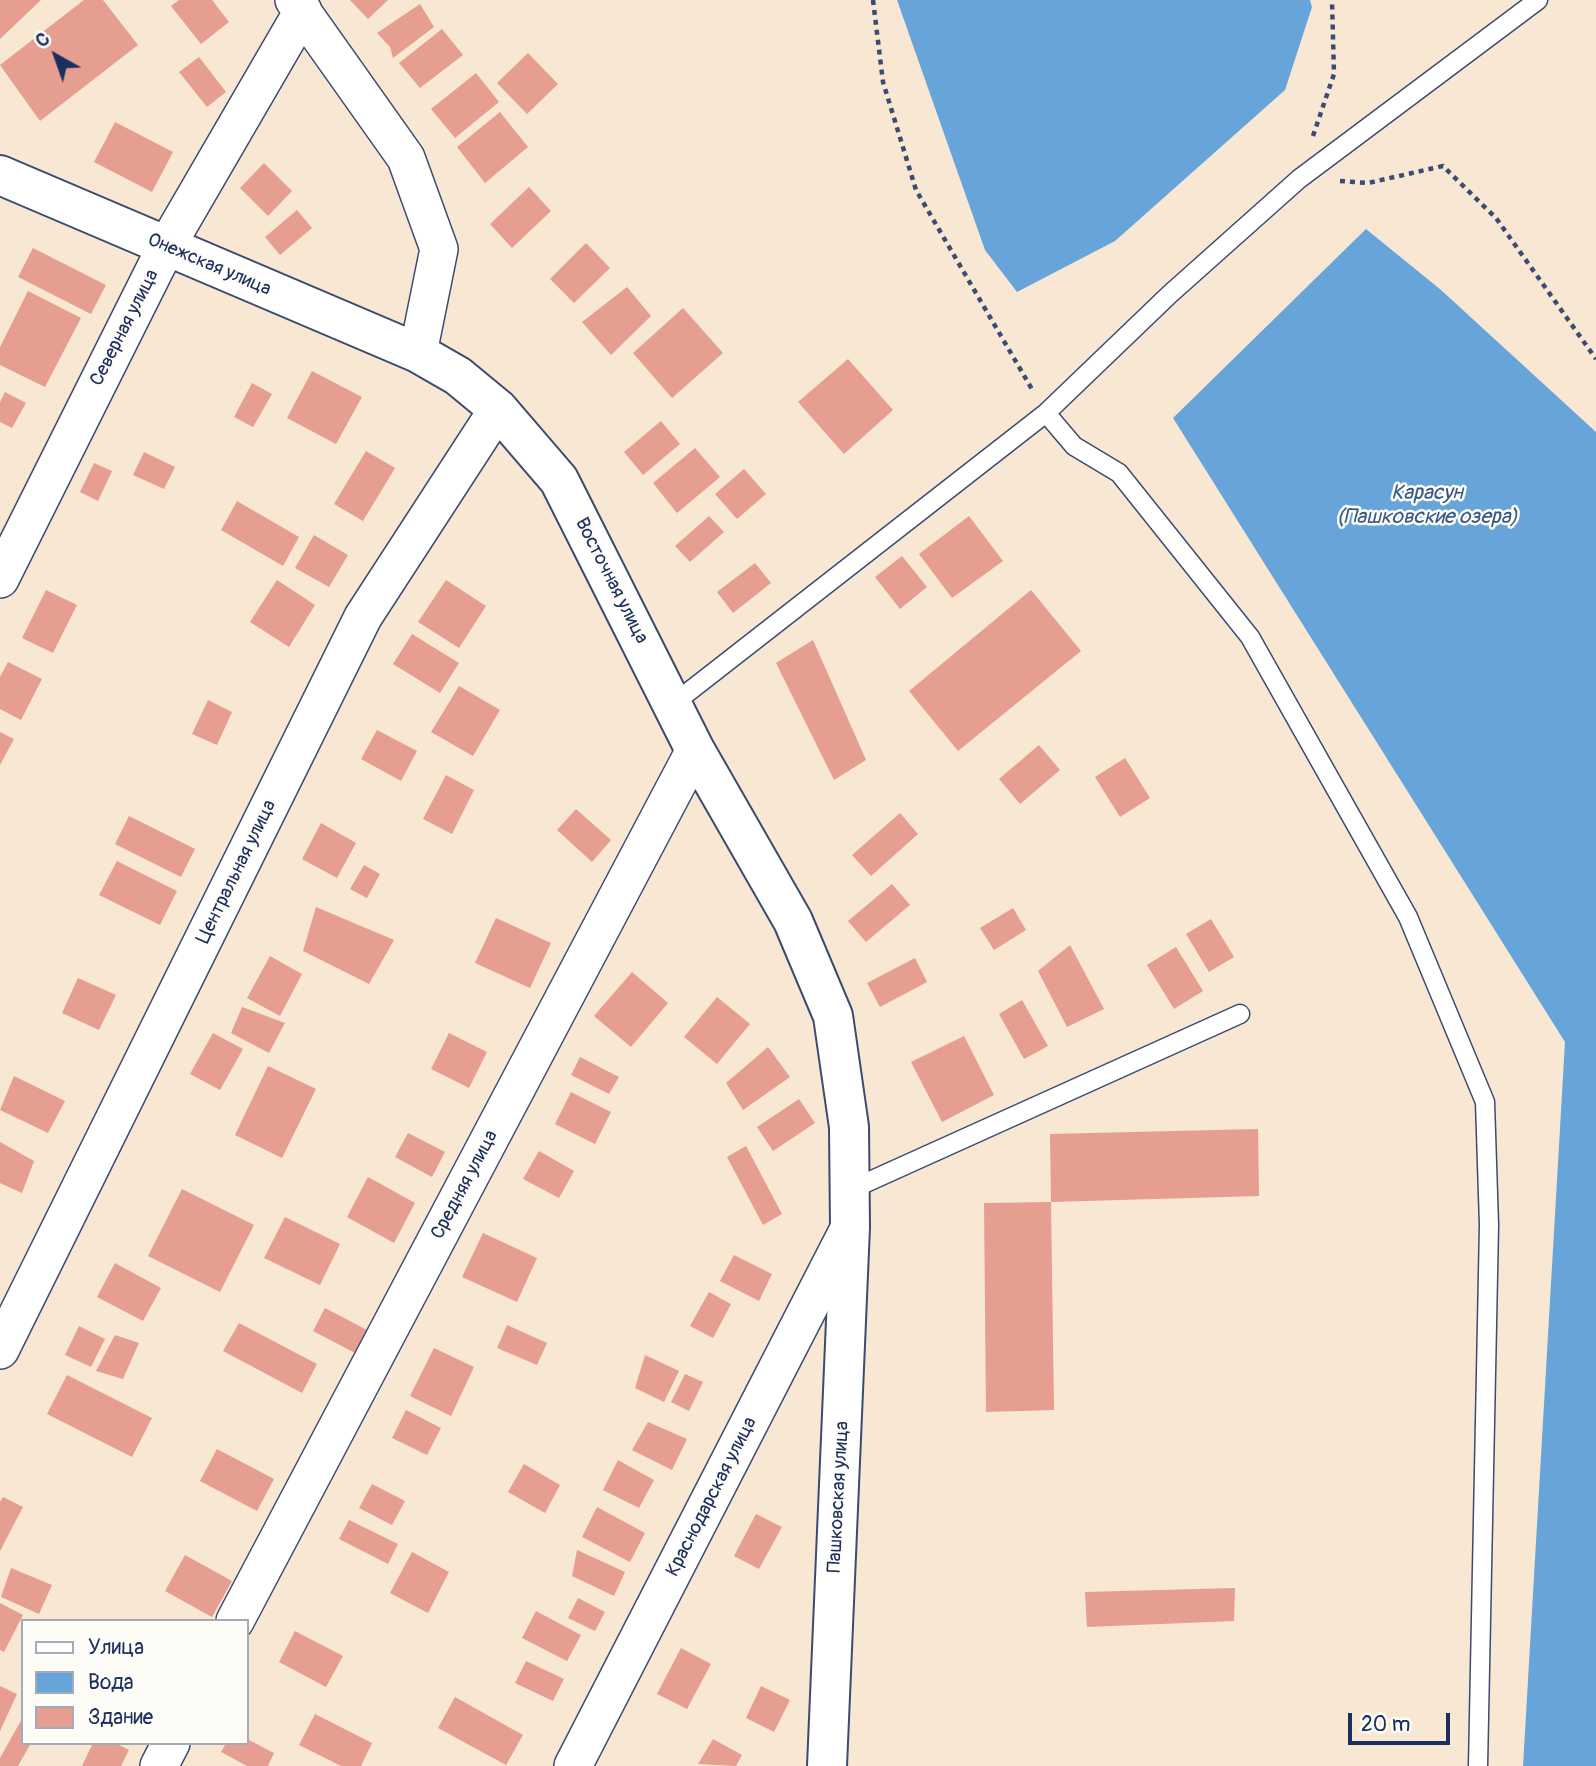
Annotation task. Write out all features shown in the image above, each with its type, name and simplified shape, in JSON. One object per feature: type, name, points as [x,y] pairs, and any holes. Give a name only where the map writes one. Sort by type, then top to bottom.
[{"type":"street","name":"Северная улица","points":[[0,579],[166,247],[298,6]]},
{"type":"street","points":[[298,6],[406,158],[439,249],[418,354]]},
{"type":"street","name":"Онежская улица","points":[[0,175],[418,354]]},
{"type":"street","name":"Восточная улица","points":[[418,354],[458,376],[498,409],[559,480],[695,750],[793,920],[833,1016],[849,1127],[850,1209]]},
{"type":"street","name":"Центральная улица","points":[[0,1350],[363,617],[498,409]]},
{"type":"street","name":"Средняя улица","points":[[236,1619],[695,750]]},
{"type":"street","name":"Краснодарская улица","points":[[573,1766],[850,1209]]},
{"type":"street","name":"Пашковская улица","points":[[827,1766],[850,1209]]},
{"type":"street","points":[[159,1766],[170,1745]]},
{"type":"lane","points":[[673,704],[1046,413],[1170,294],[1299,178],[1538,0]]},
{"type":"lane","points":[[1046,413],[1074,446],[1118,473],[1250,637],[1408,917],[1485,1102],[1489,1225],[1478,1766]]},
{"type":"lane","points":[[850,1209],[1240,1014]]},
{"type":"path","points":[[873,0],[883,82],[916,190],[1046,413]]},
{"type":"path","points":[[1299,178],[1334,74],[1332,0]]},
{"type":"path","points":[[1368,183],[1443,166],[1496,218],[1596,359]]},
{"type":"water","points":[[897,0],[1310,0],[1312,7],[1285,90],[1115,241],[1017,292],[985,250]]},
{"type":"water","name":"Карасун (Пашковские озера)","points":[[1366,229],[1441,290],[1596,432],[1596,1766],[1523,1766],[1565,1042],[1173,418]]},
{"type":"building","points":[[0,0],[41,0],[0,39]]},
{"type":"building","points":[[84,0],[103,0],[138,45],[40,121],[0,65]]},
{"type":"building","points":[[179,0],[212,0],[229,22],[201,44],[171,6]]},
{"type":"building","points":[[350,0],[388,0],[368,19]]},
{"type":"building","points":[[420,4],[434,27],[393,58],[390,47],[377,33]]},
{"type":"building","points":[[442,29],[463,55],[420,88],[399,63]]},
{"type":"building","points":[[528,53],[558,84],[527,114],[497,83]]},
{"type":"building","points":[[199,57],[226,92],[207,107],[179,72]]},
{"type":"building","points":[[476,73],[499,102],[455,138],[431,109]]},
{"type":"building","points":[[500,112],[528,147],[485,183],[457,147]]},
{"type":"building","points":[[115,122],[173,152],[152,192],[94,162]]},
{"type":"building","points":[[264,163],[292,191],[268,216],[240,188]]},
{"type":"building","points":[[529,187],[551,211],[512,248],[490,224]]},
{"type":"building","points":[[297,210],[312,228],[280,255],[265,237]]},
{"type":"building","points":[[586,243],[610,268],[574,303],[550,279]]},
{"type":"building","points":[[33,248],[106,285],[91,314],[18,277]]},
{"type":"building","points":[[627,287],[651,316],[611,355],[582,322]]},
{"type":"building","points":[[28,291],[81,318],[45,387],[0,365],[0,347]]},
{"type":"building","points":[[683,308],[723,353],[672,398],[633,353]]},
{"type":"building","points":[[848,359],[893,410],[844,454],[798,402]]},
{"type":"building","points":[[312,371],[362,397],[336,444],[287,418]]},
{"type":"building","points":[[252,383],[272,394],[253,427],[234,417]]},
{"type":"building","points":[[5,392],[26,403],[12,428],[0,422],[0,402]]},
{"type":"building","points":[[661,421],[680,444],[643,475],[624,452]]},
{"type":"building","points":[[695,448],[720,477],[677,513],[653,483]]},
{"type":"building","points":[[366,451],[395,468],[363,521],[334,504]]},
{"type":"building","points":[[144,452],[175,467],[164,489],[133,475]]},
{"type":"building","points":[[94,463],[112,471],[98,501],[80,492]]},
{"type":"building","points":[[744,469],[766,494],[737,519],[715,494]]},
{"type":"building","points":[[237,501],[299,537],[283,566],[221,530]]},
{"type":"building","points":[[709,516],[724,532],[690,562],[675,546]]},
{"type":"building","points":[[969,516],[1003,561],[952,598],[919,554]]},
{"type":"building","points":[[314,535],[348,555],[329,587],[295,568]]},
{"type":"building","points":[[902,556],[927,587],[900,609],[875,577]]},
{"type":"building","points":[[755,563],[771,583],[733,613],[717,592]]},
{"type":"building","points":[[277,580],[315,605],[289,647],[250,622]]},
{"type":"building","points":[[446,580],[486,606],[459,648],[418,622]]},
{"type":"building","points":[[46,590],[77,605],[53,653],[22,638]]},
{"type":"building","points":[[1031,590],[1081,651],[958,751],[909,691]]},
{"type":"building","points":[[412,634],[459,663],[440,693],[393,664]]},
{"type":"building","points":[[813,640],[866,760],[834,780],[776,663]]},
{"type":"building","points":[[8,662],[42,679],[21,720],[0,709],[0,677]]},
{"type":"building","points":[[459,686],[500,710],[473,756],[431,732]]},
{"type":"building","points":[[208,700],[232,712],[217,745],[192,734]]},
{"type":"building","points":[[377,730],[417,751],[401,781],[361,759]]},
{"type":"building","points":[[0,732],[14,739],[0,765]]},
{"type":"building","points":[[1039,745],[1060,770],[1020,804],[999,779]]},
{"type":"building","points":[[1125,758],[1150,798],[1120,817],[1095,777]]},
{"type":"building","points":[[446,775],[474,790],[452,834],[423,819]]},
{"type":"building","points":[[576,809],[611,840],[592,862],[557,830]]},
{"type":"building","points":[[900,813],[918,834],[871,876],[852,855]]},
{"type":"building","points":[[129,816],[195,849],[181,877],[115,844]]},
{"type":"building","points":[[321,823],[356,843],[337,878],[302,859]]},
{"type":"building","points":[[117,861],[177,891],[160,925],[99,895]]},
{"type":"building","points":[[364,865],[380,874],[367,898],[350,889]]},
{"type":"building","points":[[892,884],[910,905],[866,942],[848,921]]},
{"type":"building","points":[[316,907],[394,940],[369,984],[303,951]]},
{"type":"building","points":[[1013,908],[1026,930],[994,950],[980,928]]},
{"type":"building","points":[[496,918],[551,943],[530,988],[475,963]]},
{"type":"building","points":[[1211,919],[1234,957],[1209,972],[1186,934]]},
{"type":"building","points":[[1070,945],[1104,1009],[1067,1027],[1038,971]]},
{"type":"building","points":[[1176,947],[1203,991],[1174,1009],[1147,965]]},
{"type":"building","points":[[270,956],[302,974],[280,1016],[247,998]]},
{"type":"building","points":[[915,958],[927,982],[880,1007],[867,983]]},
{"type":"building","points":[[632,972],[668,1003],[631,1047],[594,1016]]},
{"type":"building","points":[[78,978],[116,995],[99,1030],[62,1013]]},
{"type":"building","points":[[717,997],[750,1024],[717,1064],[684,1037]]},
{"type":"building","points":[[1022,1000],[1048,1046],[1024,1059],[999,1014]]},
{"type":"building","points":[[242,1007],[285,1023],[269,1053],[231,1033]]},
{"type":"building","points":[[213,1033],[243,1049],[220,1090],[190,1074]]},
{"type":"building","points":[[449,1033],[487,1052],[469,1088],[431,1069]]},
{"type":"building","points":[[964,1036],[994,1095],[942,1122],[911,1062]]},
{"type":"building","points":[[768,1047],[790,1077],[743,1110],[726,1083]]},
{"type":"building","points":[[580,1057],[619,1077],[609,1094],[571,1075]]},
{"type":"building","points":[[268,1066],[316,1089],[282,1158],[235,1135]]},
{"type":"building","points":[[14,1076],[65,1101],[48,1133],[0,1110]]},
{"type":"building","points":[[571,1092],[611,1112],[595,1144],[555,1124]]},
{"type":"building","points":[[799,1099],[815,1123],[773,1151],[757,1127]]},
{"type":"building","points":[[1258,1129],[1259,1196],[1051,1202],[1050,1134]]},
{"type":"building","points":[[408,1133],[445,1152],[432,1177],[395,1157]]},
{"type":"building","points":[[0,1142],[34,1161],[22,1193],[0,1183]]},
{"type":"building","points":[[746,1146],[782,1214],[763,1225],[727,1157]]},
{"type":"building","points":[[539,1151],[574,1171],[559,1198],[523,1179]]},
{"type":"building","points":[[368,1177],[415,1203],[394,1243],[347,1217]]},
{"type":"building","points":[[182,1189],[254,1225],[220,1292],[148,1256]]},
{"type":"building","points":[[1051,1202],[1054,1410],[986,1412],[984,1203]]},
{"type":"building","points":[[285,1217],[340,1244],[320,1285],[264,1258]]},
{"type":"building","points":[[483,1233],[537,1258],[517,1302],[462,1277]]},
{"type":"building","points":[[734,1255],[772,1274],[759,1301],[720,1281]]},
{"type":"building","points":[[115,1263],[161,1288],[143,1321],[97,1297]]},
{"type":"building","points":[[709,1292],[731,1304],[713,1338],[690,1326]]},
{"type":"building","points":[[325,1308],[367,1330],[355,1353],[313,1331]]},
{"type":"building","points":[[239,1323],[317,1364],[302,1393],[223,1351]]},
{"type":"building","points":[[507,1325],[547,1343],[537,1365],[497,1348]]},
{"type":"building","points":[[79,1326],[105,1339],[91,1367],[65,1355]]},
{"type":"building","points":[[115,1335],[139,1343],[123,1379],[96,1371]]},
{"type":"building","points":[[434,1348],[474,1367],[451,1416],[410,1396]]},
{"type":"building","points":[[645,1355],[679,1371],[664,1402],[635,1388]]},
{"type":"building","points":[[685,1374],[703,1382],[689,1411],[671,1402]]},
{"type":"building","points":[[67,1375],[152,1418],[132,1457],[47,1414]]},
{"type":"building","points":[[406,1410],[441,1428],[427,1455],[392,1438]]},
{"type":"building","points":[[648,1422],[687,1439],[672,1470],[632,1450]]},
{"type":"building","points":[[217,1449],[274,1479],[257,1511],[200,1481]]},
{"type":"building","points":[[618,1460],[654,1480],[639,1508],[603,1490]]},
{"type":"building","points":[[524,1464],[560,1485],[545,1513],[508,1492]]},
{"type":"building","points":[[372,1484],[405,1501],[392,1525],[359,1508]]},
{"type":"building","points":[[3,1497],[23,1507],[0,1551],[0,1502]]},
{"type":"building","points":[[597,1507],[645,1533],[630,1562],[582,1537]]},
{"type":"building","points":[[756,1514],[782,1527],[759,1569],[734,1556]]},
{"type":"building","points":[[349,1520],[398,1544],[388,1564],[339,1539]]},
{"type":"building","points":[[577,1550],[625,1572],[614,1596],[572,1576]]},
{"type":"building","points":[[412,1552],[449,1572],[428,1613],[390,1593]]},
{"type":"building","points":[[185,1555],[232,1581],[212,1617],[165,1591]]},
{"type":"building","points":[[11,1568],[52,1585],[39,1614],[1,1597]]},
{"type":"building","points":[[1235,1588],[1234,1621],[1087,1627],[1085,1592]]},
{"type":"building","points":[[578,1598],[605,1612],[595,1631],[568,1618]]},
{"type":"building","points":[[0,1603],[23,1615],[4,1652],[0,1650]]},
{"type":"building","points":[[536,1611],[581,1635],[567,1661],[522,1638]]},
{"type":"building","points":[[295,1631],[343,1656],[326,1687],[279,1662]]},
{"type":"building","points":[[681,1648],[711,1664],[687,1709],[657,1694]]},
{"type":"building","points":[[526,1661],[564,1679],[553,1701],[515,1683]]},
{"type":"building","points":[[0,1686],[17,1694],[0,1731]]},
{"type":"building","points":[[761,1686],[790,1700],[774,1732],[746,1718]]},
{"type":"building","points":[[455,1697],[523,1735],[506,1765],[438,1728]]},
{"type":"building","points":[[315,1714],[372,1743],[361,1766],[341,1766],[299,1745]]},
{"type":"building","points":[[21,1721],[21,1745],[30,1745],[18,1766],[0,1766],[0,1758]]},
{"type":"building","points":[[713,1739],[742,1755],[736,1766],[698,1764]]},
{"type":"building","points":[[248,1740],[274,1753],[268,1766],[247,1766],[221,1752],[225,1745],[248,1745]]},
{"type":"building","points":[[92,1745],[119,1745],[129,1750],[121,1766],[82,1766]]}]
